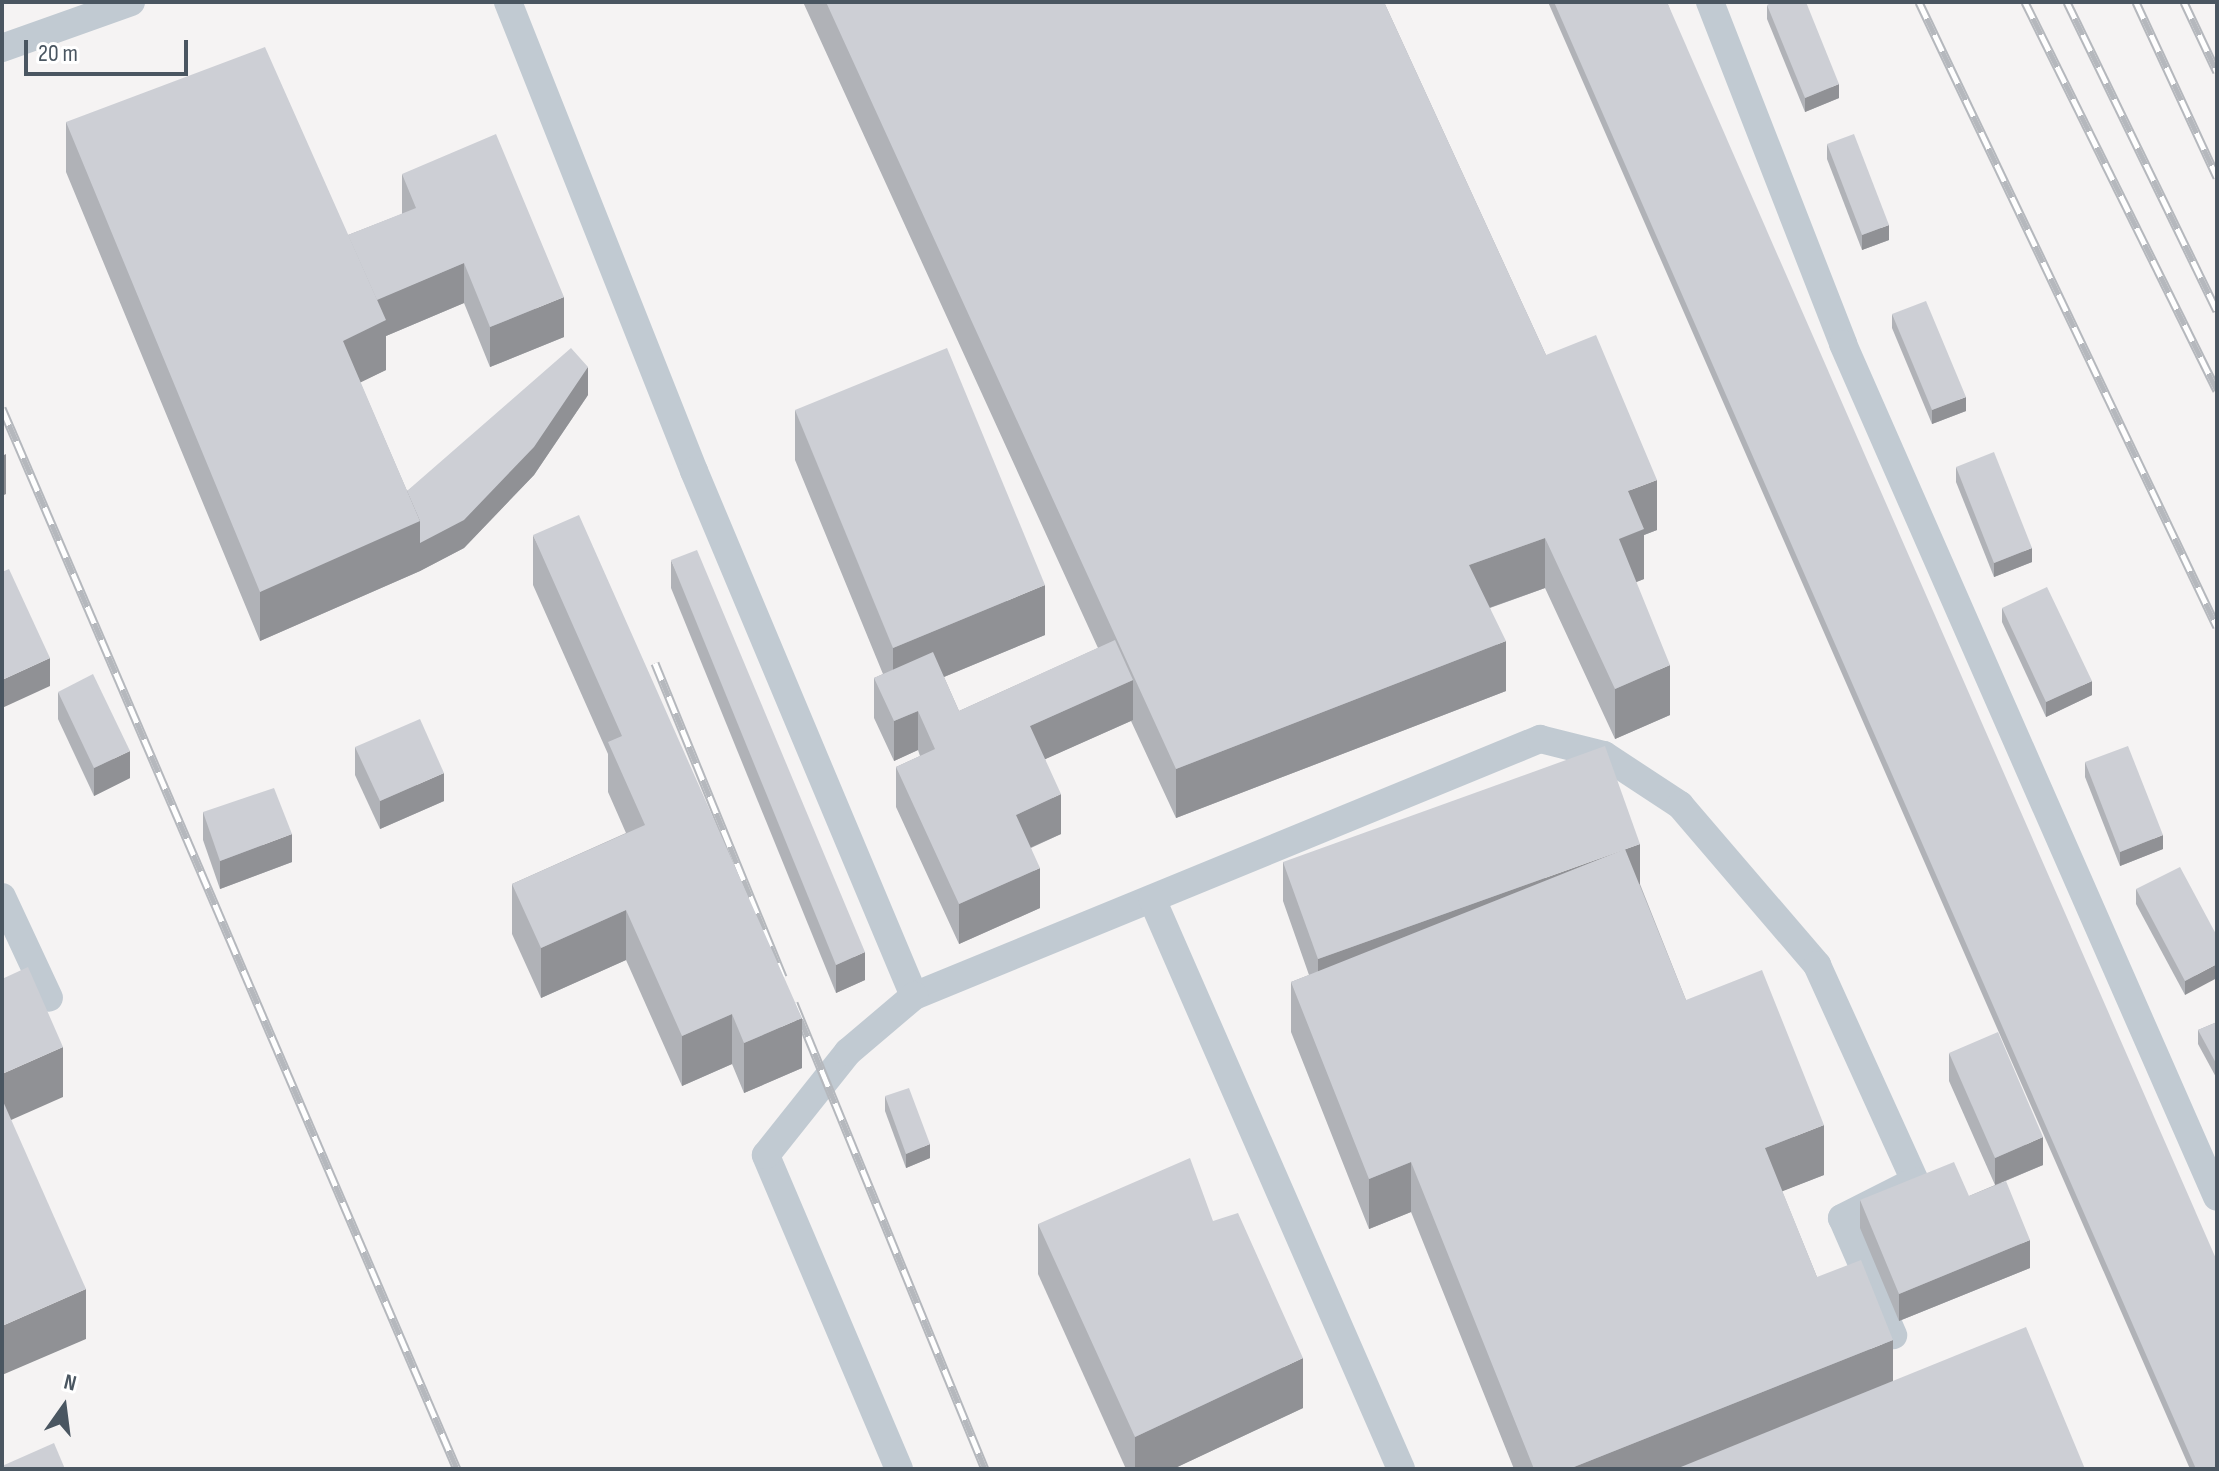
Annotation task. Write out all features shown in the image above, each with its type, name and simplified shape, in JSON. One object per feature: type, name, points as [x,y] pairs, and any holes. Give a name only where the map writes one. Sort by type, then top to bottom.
[{"type":"lane","points":[[2,48],[131,2]]},
{"type":"lane","points":[[508,2],[694,471],[914,996]]},
{"type":"lane","points":[[1710,2],[1843,344],[2209,1156],[2217,1197]]},
{"type":"lane","points":[[899,1469],[766,1155],[848,1052],[914,996],[1540,739],[1604,755],[1680,805],[1817,965],[1915,1181],[1842,1218],[1893,1335]]},
{"type":"lane","points":[[2,897],[49,998]]},
{"type":"lane","points":[[1152,899],[1401,1469]]},
{"type":"building","points":[[826,2],[1384,2],[1546,355],[1596,335],[1657,480],[1628,491],[1644,529],[1619,539],[1670,665],[1615,689],[1545,538],[1469,565],[1506,641],[1176,769]]},
{"type":"building","points":[[1554,2],[1667,2],[2217,1261],[2217,1469],[2196,1469]]},
{"type":"building","points":[[1773,2],[1806,2],[1839,84],[1805,98],[1767,5]]},
{"type":"building","points":[[265,47],[386,320],[343,341],[420,521],[260,592],[66,122]]},
{"type":"building","points":[[496,134],[564,297],[490,327],[464,263],[377,300],[348,235],[416,208],[402,174]]},
{"type":"building","points":[[1854,134],[1889,225],[1862,235],[1827,144]]},
{"type":"building","points":[[1926,301],[1966,397],[1932,410],[1892,314]]},
{"type":"building","points":[[571,348],[588,367],[534,447],[464,520],[420,543],[420,521],[407,491]]},
{"type":"building","points":[[947,348],[1045,585],[893,648],[795,410]]},
{"type":"building","points":[[1994,452],[2032,548],[1994,563],[1956,467]]},
{"type":"building","points":[[579,515],[802,1018],[744,1043],[732,1014],[682,1036],[626,910],[541,948],[512,884],[645,825],[608,742],[622,736],[533,535]]},
{"type":"building","points":[[697,550],[865,952],[836,965],[671,560]]},
{"type":"building","points":[[9,569],[50,658],[2,680],[2,572]]},
{"type":"building","points":[[2047,587],[2092,681],[2046,702],[2002,608]]},
{"type":"building","points":[[1115,640],[1133,680],[1030,726],[1061,794],[1016,815],[1040,868],[959,904],[896,767],[935,749],[918,711],[894,721],[874,678],[933,652],[959,711]]},
{"type":"building","points":[[93,674],[130,751],[94,768],[58,692]]},
{"type":"building","points":[[420,719],[444,773],[380,801],[355,747]]},
{"type":"building","points":[[1605,746],[1640,844],[1318,959],[1283,862]]},
{"type":"building","points":[[2128,746],[2163,835],[2120,852],[2085,762]]},
{"type":"building","points":[[274,788],[292,834],[220,861],[203,812]]},
{"type":"building","points":[[1625,849],[1686,1000],[1762,970],[1824,1125],[1765,1148],[1817,1277],[1861,1260],[1893,1340],[1569,1469],[1534,1469],[1411,1162],[1369,1179],[1291,982]]},
{"type":"building","points":[[2180,867],[2217,936],[2217,964],[2185,981],[2136,889]]},
{"type":"building","points":[[28,967],[63,1047],[2,1074],[2,979]]},
{"type":"building","points":[[2217,1022],[2217,1065],[2198,1030]]},
{"type":"building","points":[[1998,1032],[2043,1137],[1995,1158],[1949,1053]]},
{"type":"building","points":[[909,1088],[930,1144],[906,1154],[885,1096]]},
{"type":"building","points":[[2,1099],[86,1289],[2,1326]]},
{"type":"building","points":[[1190,1158],[1213,1221],[1238,1213],[1303,1358],[1135,1437],[1038,1224]]},
{"type":"building","points":[[1954,1162],[1969,1196],[2006,1181],[2030,1240],[1899,1294],[1860,1200]]},
{"type":"building","points":[[2026,1327],[2085,1469],[1676,1469]]},
{"type":"building","points":[[54,1443],[65,1469],[2,1469],[2,1466]]},
{"type":"railway","points":[[1919,2],[2217,627]]},
{"type":"railway","points":[[2025,2],[2217,390]]},
{"type":"railway","points":[[2067,2],[2217,311]]},
{"type":"railway","points":[[2136,2],[2217,177]]},
{"type":"railway","points":[[2184,2],[2217,72]]},
{"type":"railway","points":[[2,408],[457,1469]]},
{"type":"railway","points":[[655,663],[783,977]]},
{"type":"railway","points":[[794,1003],[985,1469]]}]
